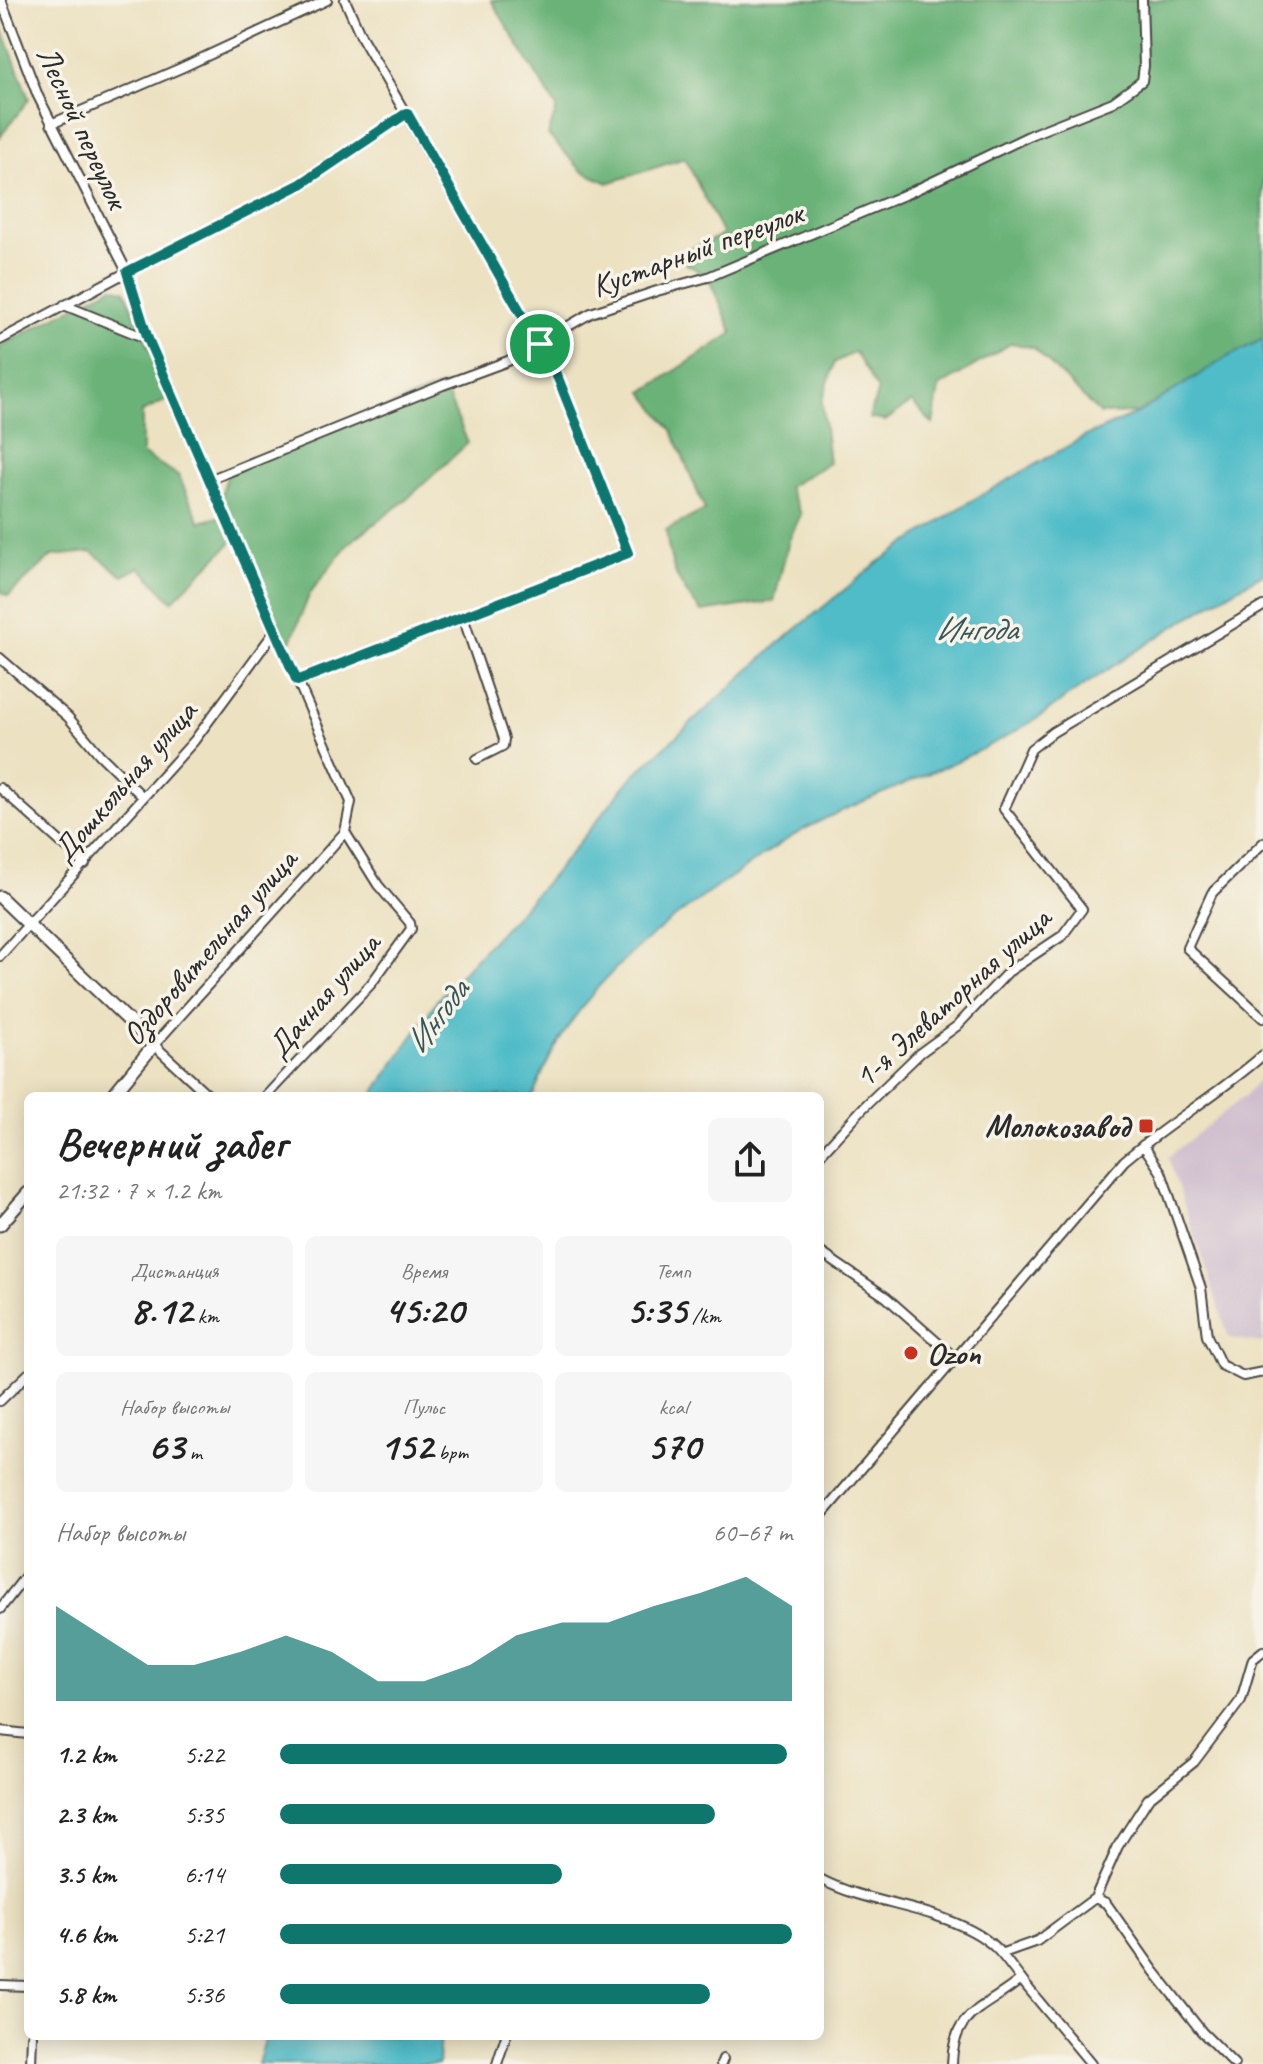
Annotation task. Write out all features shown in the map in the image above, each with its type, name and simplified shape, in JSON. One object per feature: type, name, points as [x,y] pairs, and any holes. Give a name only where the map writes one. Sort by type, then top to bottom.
[{"type":"street","name":"Лесной переулок","points":[[1,0],[51,124],[127,272],[148,339],[351,802],[345,832]]},
{"type":"street","points":[[297,681],[628,553],[558,378],[362,38],[345,0]]},
{"type":"street","name":"Кустарный переулок","points":[[209,480],[508,361],[591,313],[708,277],[911,192],[1035,133],[1113,102],[1142,81],[1142,0]]},
{"type":"street","points":[[51,124],[181,68],[320,1]]},
{"type":"street","points":[[0,340],[301,184],[407,113]]},
{"type":"street","points":[[64,305],[148,339]]},
{"type":"street","name":"1-я Элеваторная улица","points":[[824,1151],[864,1107],[920,1053],[957,1026],[1008,972],[1062,936],[1082,909],[1004,809],[1031,749],[1053,732],[1263,606]]},
{"type":"street","points":[[463,617],[504,739],[498,751],[477,759]]},
{"type":"street","name":"Дошкольная улица","points":[[0,956],[194,741],[275,631]]},
{"type":"street","points":[[2,664],[68,717],[100,755],[143,797]]},
{"type":"street","points":[[0,788],[85,864]]},
{"type":"street","name":"Дачная улица","points":[[270,1092],[371,984],[411,929],[410,923],[378,885],[345,832]]},
{"type":"street","name":"Оздоровительная улица","points":[[115,1092],[345,832]]},
{"type":"street","points":[[1263,843],[1212,893],[1187,948],[1263,1018]]},
{"type":"street","points":[[0,897],[205,1092]]},
{"type":"street","points":[[824,1512],[1124,1161],[1231,1084],[1263,1055]]},
{"type":"street","points":[[1143,1145],[1161,1172],[1201,1288],[1207,1336],[1221,1365],[1243,1376],[1263,1372]]},
{"type":"street","points":[[0,1225],[24,1198]]},
{"type":"street","points":[[824,1255],[886,1297],[955,1358]]},
{"type":"street","points":[[0,1401],[24,1378]]},
{"type":"street","points":[[0,1609],[24,1578]]},
{"type":"street","points":[[1003,1953],[1037,1941],[1095,1898],[1118,1846],[1148,1799],[1194,1762],[1241,1700],[1253,1659],[1263,1651]]},
{"type":"street","points":[[0,1731],[24,1734]]},
{"type":"street","points":[[824,1880],[929,1912],[973,1931],[1003,1953],[1091,2064]]},
{"type":"street","points":[[1095,1898],[1106,1903],[1115,1913],[1154,1971],[1202,2032],[1234,2064]]},
{"type":"street","points":[[952,2064],[957,2030],[983,2004],[1005,1993],[1021,1979]]},
{"type":"street","points":[[0,1985],[24,1986]]},
{"type":"street","points":[[31,2064],[32,2040]]},
{"type":"street","points":[[497,2064],[505,2040]]},
{"type":"shaded area","points":[[1263,1074],[1263,1343],[1229,1338],[1168,1157],[1246,1095]]},
{"type":"green space","points":[[491,0],[1263,0],[1263,339],[1229,356],[1138,413],[1100,414],[1034,348],[1012,343],[939,387],[933,424],[912,402],[885,421],[869,418],[878,390],[855,352],[835,362],[822,401],[829,463],[788,487],[801,514],[789,540],[774,601],[702,612],[686,593],[676,574],[666,530],[705,510],[672,430],[643,392],[733,333],[708,277],[674,256],[723,235],[685,158],[608,183],[582,171],[548,135],[557,108]]},
{"type":"green space","points":[[0,22],[29,99],[0,137]]},
{"type":"green space","points":[[112,287],[125,290],[171,398],[142,412],[142,454],[178,475],[200,522],[222,516],[233,541],[172,601],[140,567],[123,576],[92,552],[52,556],[8,596],[0,591],[0,346]]},
{"type":"green space","points":[[443,385],[468,443],[406,500],[349,543],[310,593],[286,654],[219,502],[228,473]]},
{"type":"water","name":"Ингода","points":[[1263,339],[1263,574],[1172,628],[1028,724],[977,751],[809,827],[701,898],[641,945],[590,997],[549,1059],[535,1092],[375,1092],[438,999],[552,876],[633,776],[778,644],[876,564],[969,502],[1086,436],[1138,413],[1229,356]]},
{"type":"water","points":[[265,2040],[440,2040],[438,2064],[258,2064]]},
{"type":"place","name":"Молокозавод","points":[[1146,1126]]},
{"type":"place","name":"Ozon","points":[[911,1353]]},
{"type":"route","points":[[407,113],[540,344],[558,378],[628,553],[297,681],[148,339],[127,272],[301,184],[407,113]]}]
